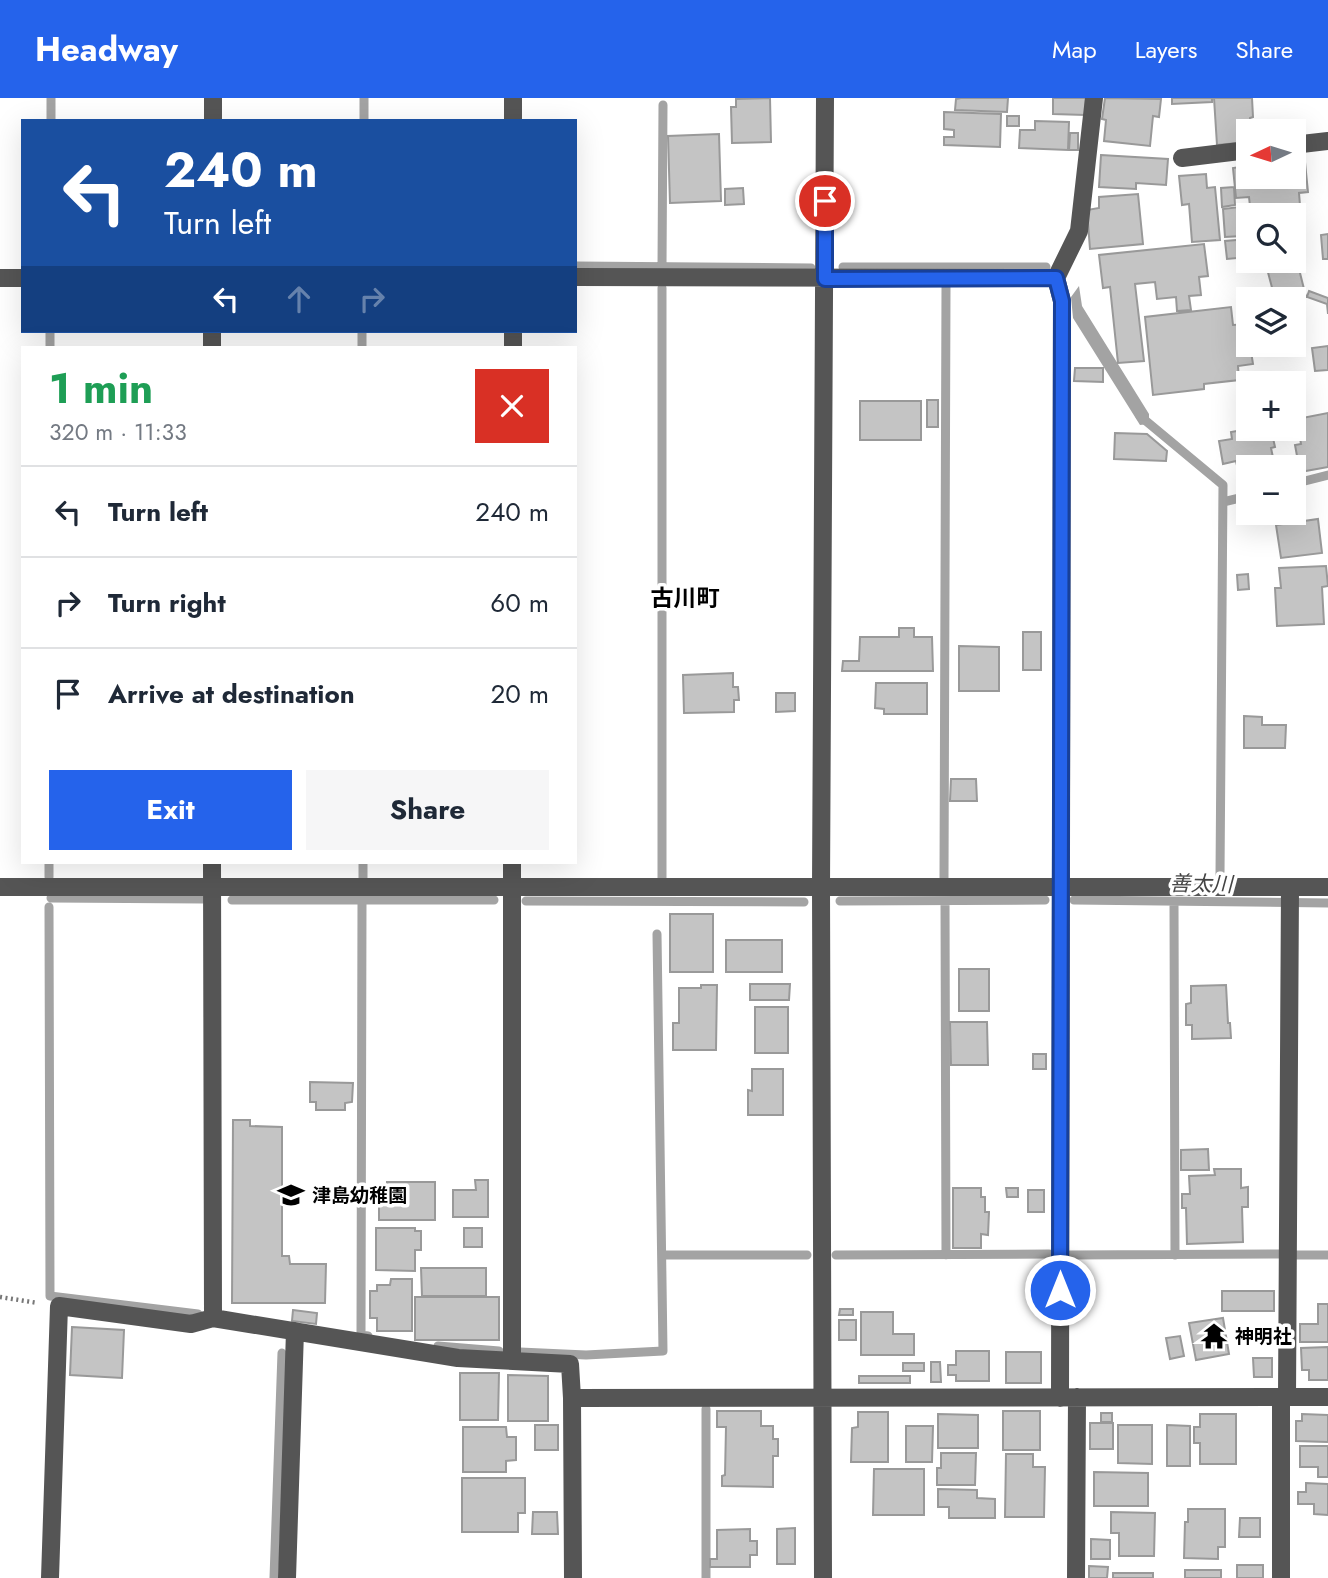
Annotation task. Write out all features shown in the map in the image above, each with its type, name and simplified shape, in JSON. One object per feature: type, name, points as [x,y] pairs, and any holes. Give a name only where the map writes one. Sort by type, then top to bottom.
[{"type":"street","points":[[213,98],[213,119]]},
{"type":"street","points":[[513,98],[513,119]]},
{"type":"street","points":[[823,1578],[821,887],[825,98]]},
{"type":"street","points":[[1076,1578],[1068,1397],[1060,886],[1062,301],[1056,278],[1079,231],[1094,98]]},
{"type":"street","points":[[1306,144],[1328,141]]},
{"type":"street","points":[[1182,158],[1236,151]]},
{"type":"street","points":[[577,277],[1056,278]]},
{"type":"street","points":[[0,278],[21,278]]},
{"type":"street","points":[[212,864],[213,1318]]},
{"type":"street","points":[[512,864],[512,1360]]},
{"type":"street","points":[[0,887],[1328,887]]},
{"type":"street","points":[[1281,1578],[1290,888]]},
{"type":"street","points":[[50,1578],[59,1306],[191,1324],[213,1318],[458,1358],[570,1364],[573,1578]]},
{"type":"street","points":[[287,1578],[295,1331]]},
{"type":"street","points":[[572,1398],[1328,1397]]},
{"type":"path","points":[[0,1297],[59,1306]]},
{"type":"shaded area","points":[[1079,286],[1082,306],[1149,414],[1149,424],[1140,425],[1073,318],[1071,297]]},
{"type":"building","points":[[770,98],[771,142],[732,143],[731,107],[736,107],[736,99]]},
{"type":"building","points":[[1008,98],[1007,112],[955,110],[956,99]]},
{"type":"building","points":[[1053,98],[1086,98],[1085,115],[1053,114]]},
{"type":"building","points":[[1105,98],[1161,99],[1159,117],[1153,116],[1150,146],[1104,141],[1106,120],[1102,119]]},
{"type":"building","points":[[1172,98],[1212,98],[1212,102],[1172,104]]},
{"type":"building","points":[[1214,98],[1252,98],[1253,117],[1236,119],[1236,143],[1217,145]]},
{"type":"building","points":[[944,112],[1001,114],[1000,147],[944,145],[944,137],[954,137],[954,130],[944,129]]},
{"type":"building","points":[[1007,116],[1019,116],[1019,126],[1007,126]]},
{"type":"building","points":[[1035,121],[1069,122],[1068,150],[1019,148],[1020,130],[1035,130]]},
{"type":"building","points":[[1070,133],[1078,133],[1078,150],[1069,150]]},
{"type":"building","points":[[719,134],[721,201],[670,203],[668,136]]},
{"type":"building","points":[[1101,155],[1168,159],[1166,185],[1136,183],[1136,189],[1099,187]]},
{"type":"building","points":[[1233,168],[1236,168],[1236,189],[1306,189],[1306,172],[1308,192],[1299,193],[1300,203],[1250,203],[1249,197],[1236,198]]},
{"type":"building","points":[[1206,174],[1207,188],[1215,187],[1220,240],[1192,242],[1189,204],[1182,205],[1179,176]]},
{"type":"building","points":[[1234,187],[1235,205],[1222,207],[1221,188]]},
{"type":"building","points":[[743,188],[744,204],[725,205],[725,189]]},
{"type":"building","points":[[1138,194],[1143,244],[1090,249],[1087,210],[1099,208],[1099,197]]},
{"type":"building","points":[[1236,207],[1236,236],[1225,237],[1223,209]]},
{"type":"building","points":[[1328,234],[1328,259],[1323,259],[1321,235]]},
{"type":"building","points":[[1236,240],[1236,258],[1227,259],[1225,241]]},
{"type":"building","points":[[1204,244],[1208,276],[1199,277],[1201,295],[1189,296],[1191,310],[1177,311],[1176,297],[1157,299],[1155,282],[1135,284],[1144,361],[1118,363],[1110,287],[1103,288],[1099,255]]},
{"type":"building","points":[[1268,273],[1300,273],[1304,287],[1272,287]]},
{"type":"building","points":[[1309,291],[1328,298],[1328,314],[1327,304],[1307,297]]},
{"type":"building","points":[[1231,307],[1233,325],[1236,325],[1236,357],[1252,357],[1253,364],[1238,366],[1236,380],[1204,384],[1204,389],[1153,395],[1145,317]]},
{"type":"building","points":[[1328,346],[1328,370],[1315,371],[1312,348]]},
{"type":"building","points":[[1075,368],[1103,368],[1103,382],[1074,381]]},
{"type":"building","points":[[927,400],[938,400],[938,427],[927,427]]},
{"type":"building","points":[[860,401],[921,401],[921,440],[860,440]]},
{"type":"building","points":[[1328,413],[1328,467],[1306,471],[1306,455],[1297,455],[1295,445],[1306,441],[1306,417]]},
{"type":"building","points":[[1236,431],[1236,441],[1274,441],[1272,455],[1236,455],[1236,461],[1223,464],[1219,441],[1232,439],[1231,432]]},
{"type":"building","points":[[1115,433],[1147,434],[1167,451],[1166,461],[1114,459]]},
{"type":"building","points":[[1318,519],[1322,553],[1281,558],[1276,525],[1306,525],[1306,521]]},
{"type":"building","points":[[1326,566],[1328,586],[1322,587],[1324,624],[1277,626],[1275,588],[1281,588],[1279,568]]},
{"type":"building","points":[[1248,574],[1249,589],[1238,590],[1237,575]]},
{"type":"building","points":[[899,628],[914,628],[914,637],[932,637],[933,671],[842,671],[843,661],[859,661],[860,637],[899,637]]},
{"type":"building","points":[[1023,632],[1041,632],[1041,670],[1023,670]]},
{"type":"building","points":[[959,646],[999,647],[999,691],[959,691]]},
{"type":"building","points":[[733,673],[733,687],[738,687],[739,700],[734,700],[734,712],[684,713],[683,675]]},
{"type":"building","points":[[876,683],[927,683],[927,714],[884,714],[884,709],[875,708]]},
{"type":"building","points":[[776,693],[795,693],[795,711],[776,712]]},
{"type":"building","points":[[1244,716],[1262,717],[1262,725],[1286,725],[1285,748],[1244,748]]},
{"type":"building","points":[[951,779],[976,779],[977,801],[950,801]]},
{"type":"building","points":[[670,914],[713,914],[713,972],[670,972]]},
{"type":"building","points":[[726,940],[782,940],[782,972],[726,972]]},
{"type":"building","points":[[959,969],[989,969],[989,1011],[959,1011]]},
{"type":"building","points":[[750,984],[790,984],[789,1000],[750,1000]]},
{"type":"building","points":[[701,985],[717,985],[716,1050],[673,1050],[673,1023],[679,1023],[679,988],[701,988]]},
{"type":"building","points":[[1226,985],[1231,1038],[1192,1039],[1192,1025],[1186,1025],[1186,1004],[1191,1003],[1191,986]]},
{"type":"building","points":[[755,1007],[788,1007],[788,1053],[755,1053]]},
{"type":"building","points":[[950,1022],[987,1022],[988,1065],[951,1065]]},
{"type":"building","points":[[1033,1054],[1046,1054],[1046,1069],[1033,1069]]},
{"type":"building","points":[[752,1069],[783,1069],[783,1115],[748,1115],[748,1090],[752,1091]]},
{"type":"building","points":[[310,1082],[353,1083],[352,1102],[345,1103],[345,1110],[316,1110],[316,1102],[310,1102]]},
{"type":"building","points":[[233,1120],[250,1120],[250,1126],[282,1127],[282,1256],[289,1256],[290,1264],[326,1264],[325,1303],[232,1303]]},
{"type":"building","points":[[1208,1149],[1209,1170],[1181,1170],[1181,1150]]},
{"type":"building","points":[[1214,1169],[1241,1169],[1241,1188],[1248,1187],[1248,1207],[1242,1207],[1243,1242],[1187,1244],[1186,1208],[1182,1208],[1182,1194],[1190,1194],[1189,1176],[1215,1175]]},
{"type":"building","points":[[475,1180],[488,1180],[488,1217],[453,1217],[453,1190],[476,1190]]},
{"type":"building","points":[[387,1182],[435,1182],[435,1220],[379,1220],[379,1202],[387,1202]]},
{"type":"building","points":[[953,1188],[981,1188],[981,1197],[985,1197],[985,1212],[989,1212],[988,1235],[981,1234],[981,1248],[953,1248]]},
{"type":"building","points":[[1006,1188],[1018,1188],[1018,1197],[1007,1197]]},
{"type":"building","points":[[1028,1190],[1044,1190],[1044,1212],[1028,1212]]},
{"type":"building","points":[[376,1228],[415,1228],[415,1231],[421,1231],[421,1250],[415,1250],[415,1271],[376,1270]]},
{"type":"building","points":[[464,1228],[482,1228],[482,1247],[464,1247]]},
{"type":"building","points":[[421,1268],[486,1268],[486,1296],[422,1296]]},
{"type":"building","points":[[391,1279],[412,1279],[412,1331],[377,1331],[377,1318],[370,1318],[370,1291],[377,1291],[377,1285],[390,1285]]},
{"type":"building","points":[[1222,1291],[1274,1291],[1274,1311],[1222,1311]]},
{"type":"building","points":[[415,1297],[499,1297],[499,1340],[415,1340]]},
{"type":"building","points":[[1318,1304],[1328,1304],[1328,1342],[1300,1342],[1300,1324],[1318,1324]]},
{"type":"building","points":[[840,1309],[853,1309],[853,1315],[839,1315]]},
{"type":"building","points":[[293,1310],[317,1313],[316,1324],[292,1321]]},
{"type":"building","points":[[861,1312],[893,1312],[893,1334],[914,1334],[914,1355],[861,1355]]},
{"type":"building","points":[[1223,1318],[1229,1354],[1196,1360],[1189,1323]]},
{"type":"building","points":[[839,1320],[856,1320],[856,1340],[839,1340]]},
{"type":"building","points":[[72,1327],[124,1330],[122,1378],[70,1375]]},
{"type":"building","points":[[1180,1336],[1184,1356],[1170,1359],[1166,1338]]},
{"type":"building","points":[[1328,1347],[1328,1380],[1309,1380],[1309,1370],[1302,1370],[1301,1348]]},
{"type":"building","points":[[956,1351],[989,1351],[989,1381],[956,1381],[956,1375],[948,1375],[948,1365],[956,1365]]},
{"type":"building","points":[[1006,1352],[1041,1352],[1041,1383],[1006,1383]]},
{"type":"building","points":[[1253,1358],[1272,1358],[1272,1377],[1254,1377]]},
{"type":"building","points":[[931,1362],[940,1362],[941,1382],[931,1382]]},
{"type":"building","points":[[903,1363],[924,1363],[924,1371],[903,1371]]},
{"type":"building","points":[[460,1373],[499,1373],[498,1420],[460,1420]]},
{"type":"building","points":[[508,1375],[548,1376],[548,1421],[508,1421]]},
{"type":"building","points":[[859,1376],[910,1376],[910,1383],[859,1383]]},
{"type":"building","points":[[717,1411],[761,1411],[761,1426],[773,1426],[773,1439],[778,1439],[778,1456],[773,1456],[773,1487],[722,1486],[722,1476],[725,1475],[726,1427],[717,1427]]},
{"type":"building","points":[[1003,1411],[1040,1411],[1040,1450],[1003,1450]]},
{"type":"building","points":[[858,1412],[888,1412],[888,1462],[851,1462],[852,1428],[858,1427]]},
{"type":"building","points":[[1101,1413],[1112,1413],[1112,1422],[1101,1422]]},
{"type":"building","points":[[938,1414],[978,1415],[978,1448],[938,1448]]},
{"type":"building","points":[[1200,1414],[1236,1414],[1236,1464],[1200,1464],[1200,1443],[1194,1443],[1194,1427],[1200,1427]]},
{"type":"building","points":[[1302,1414],[1328,1415],[1328,1442],[1296,1441],[1296,1421],[1302,1421]]},
{"type":"building","points":[[1090,1423],[1113,1423],[1113,1449],[1090,1449]]},
{"type":"building","points":[[535,1425],[558,1425],[558,1450],[535,1450]]},
{"type":"building","points":[[1118,1425],[1152,1425],[1152,1464],[1118,1463]]},
{"type":"building","points":[[1167,1425],[1190,1426],[1190,1466],[1167,1466]]},
{"type":"building","points":[[906,1426],[933,1426],[932,1462],[906,1462]]},
{"type":"building","points":[[463,1427],[506,1427],[507,1437],[516,1437],[516,1460],[506,1461],[506,1472],[463,1472]]},
{"type":"building","points":[[1300,1446],[1328,1446],[1328,1477],[1318,1477],[1318,1467],[1300,1467]]},
{"type":"building","points":[[941,1453],[976,1453],[975,1485],[937,1485],[937,1468],[941,1468]]},
{"type":"building","points":[[1006,1454],[1033,1454],[1033,1467],[1045,1467],[1044,1517],[1005,1517]]},
{"type":"building","points":[[874,1469],[924,1469],[924,1515],[873,1515]]},
{"type":"building","points":[[1094,1472],[1148,1473],[1148,1506],[1094,1506]]},
{"type":"building","points":[[462,1478],[525,1478],[525,1513],[518,1513],[518,1532],[462,1532]]},
{"type":"building","points":[[1306,1483],[1328,1484],[1328,1515],[1314,1514],[1314,1504],[1298,1504],[1298,1492],[1306,1492]]},
{"type":"building","points":[[938,1489],[977,1490],[977,1498],[995,1499],[995,1518],[949,1518],[949,1507],[938,1507]]},
{"type":"building","points":[[1188,1509],[1225,1509],[1225,1547],[1218,1547],[1218,1559],[1184,1558]]},
{"type":"building","points":[[533,1512],[557,1512],[558,1534],[532,1534]]},
{"type":"building","points":[[1111,1512],[1155,1513],[1154,1556],[1119,1556],[1119,1533],[1111,1533]]},
{"type":"building","points":[[1240,1518],[1260,1518],[1260,1537],[1239,1537]]},
{"type":"building","points":[[795,1528],[795,1564],[777,1564],[777,1529]]},
{"type":"building","points":[[750,1529],[750,1541],[757,1541],[757,1555],[750,1555],[750,1567],[710,1567],[710,1559],[717,1559],[717,1530]]},
{"type":"building","points":[[1091,1539],[1110,1540],[1110,1559],[1091,1559]]},
{"type":"building","points":[[1237,1565],[1263,1565],[1263,1578],[1237,1578]]},
{"type":"building","points":[[1089,1566],[1108,1567],[1107,1578],[1089,1578]]},
{"type":"building","points":[[1185,1570],[1221,1570],[1221,1578],[1185,1578]]},
{"type":"building","points":[[1113,1573],[1153,1573],[1153,1578],[1113,1578]]},
{"type":"waterway","points":[[51,98],[51,119]]},
{"type":"waterway","points":[[364,98],[364,119]]},
{"type":"waterway","points":[[662,267],[663,105]]},
{"type":"waterway","points":[[577,266],[811,268]]},
{"type":"waterway","points":[[843,267],[1046,267]]},
{"type":"waterway","points":[[944,879],[946,286]]},
{"type":"waterway","points":[[662,288],[662,879]]},
{"type":"waterway","points":[[50,333],[50,346]]},
{"type":"waterway","points":[[362,333],[362,346]]},
{"type":"waterway","points":[[1140,416],[1223,485],[1220,875]]},
{"type":"waterway","points":[[1306,481],[1328,475]]},
{"type":"waterway","points":[[1223,502],[1236,499]]},
{"type":"waterway","points":[[49,864],[49,877]]},
{"type":"waterway","points":[[363,864],[363,879]]},
{"type":"waterway","points":[[51,898],[203,899]]},
{"type":"waterway","points":[[232,900],[494,900]]},
{"type":"waterway","points":[[362,900],[361,1335],[368,1336]]},
{"type":"waterway","points":[[840,901],[1045,900]]},
{"type":"waterway","name":"善太川","points":[[1074,900],[1328,903]]},
{"type":"waterway","points":[[526,901],[804,902]]},
{"type":"waterway","points":[[945,901],[946,1255]]},
{"type":"waterway","points":[[1174,903],[1175,1255]]},
{"type":"waterway","points":[[49,907],[50,1296],[198,1314]]},
{"type":"waterway","points":[[520,1352],[586,1355],[663,1351],[657,934]]},
{"type":"waterway","points":[[836,1255],[1049,1254]]},
{"type":"waterway","points":[[1070,1255],[1279,1254]]},
{"type":"waterway","points":[[662,1255],[807,1255]]},
{"type":"waterway","points":[[1294,1255],[1328,1255]]},
{"type":"waterway","points":[[438,1346],[499,1351]]},
{"type":"waterway","points":[[274,1578],[282,1353]]},
{"type":"waterway","points":[[706,1409],[706,1578]]},
{"type":"place","name":"津島幼稚園","points":[[291,1195]]},
{"type":"place","name":"神明社","points":[[1214,1336]]},
{"type":"district","name":"古川町","points":[[685,598]]},
{"type":"route","points":[[825,201],[825,279],[1056,278],[1062,301],[1060,1290]]}]
